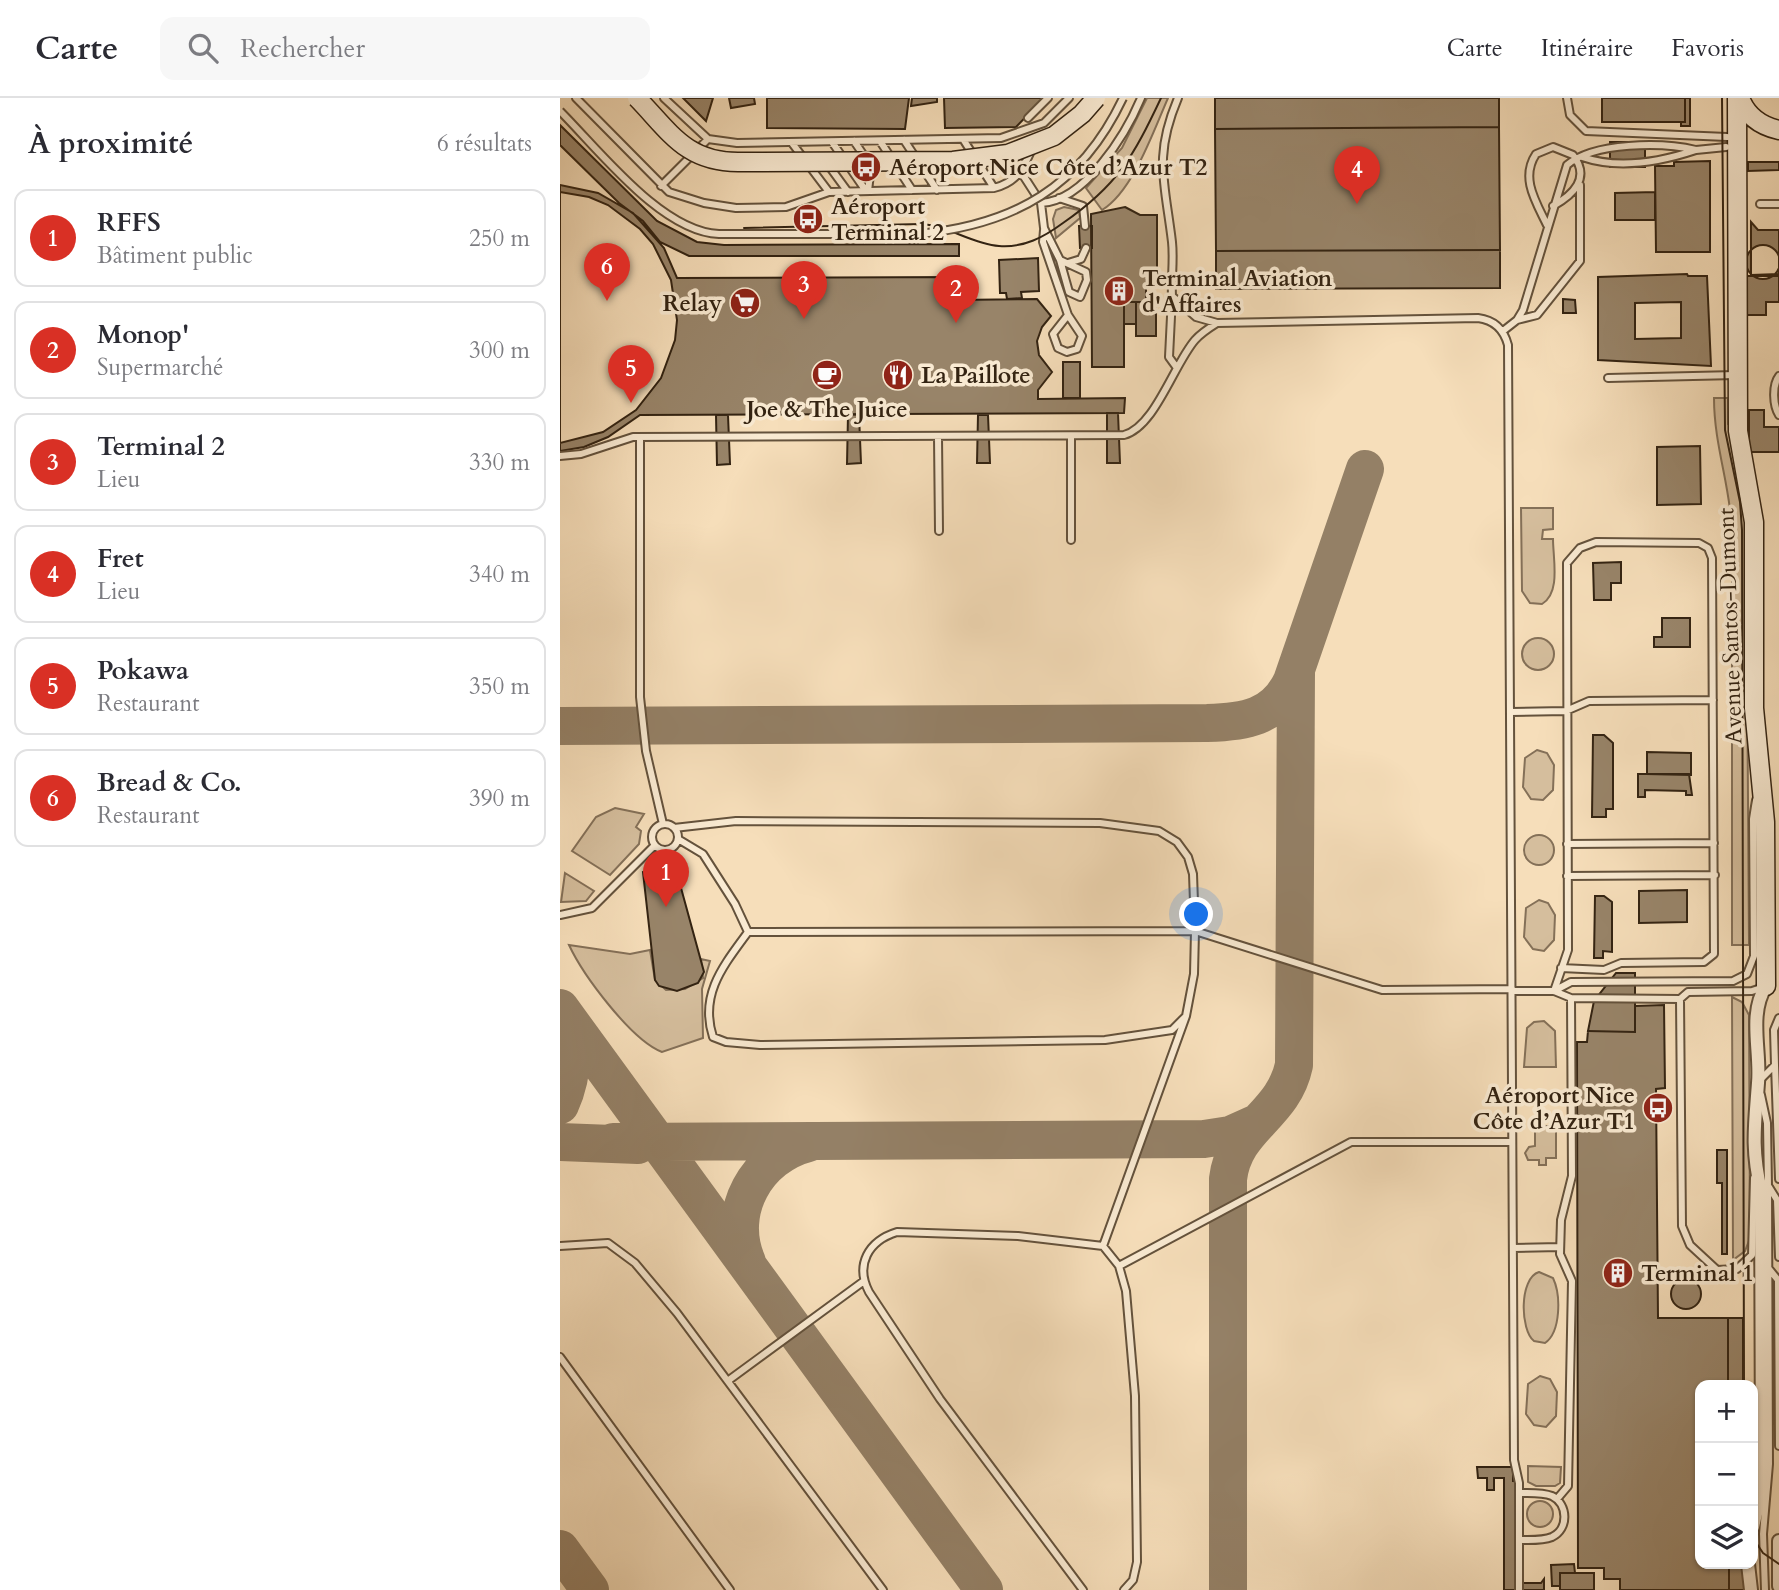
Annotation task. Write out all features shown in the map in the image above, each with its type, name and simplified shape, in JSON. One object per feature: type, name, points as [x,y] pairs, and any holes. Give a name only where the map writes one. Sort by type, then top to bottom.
[{"type":"main road","points":[[637,98],[692,152],[708,160],[723,162],[953,161],[1008,154],[1054,136],[1082,114],[1096,98]]},
{"type":"main road","points":[[1739,98],[1752,118],[1779,130]]},
{"type":"main road","name":"Avenue Santos-Dumont","points":[[1739,98],[1739,443],[1754,522],[1754,708],[1765,822],[1775,986]]},
{"type":"street","points":[[1758,1506],[1762,1453],[1761,1191],[1754,1158],[1754,1112],[1758,1082],[1757,1007],[1775,986]]},
{"type":"street","points":[[1779,1541],[1779,1586]]},
{"type":"street","points":[[1749,1569],[1751,1590]]},
{"type":"lane","points":[[576,98],[669,192],[704,203],[736,208],[786,207],[829,192],[994,188],[1008,184],[1021,173],[1044,123],[1069,98]]},
{"type":"lane","points":[[664,98],[708,139],[737,143],[1001,138],[1044,123]]},
{"type":"lane","points":[[1028,118],[1048,98]]},
{"type":"lane","points":[[560,111],[664,215],[690,230],[719,234],[918,234],[944,232],[994,219],[1048,193],[1090,154],[1123,98]]},
{"type":"lane","points":[[1041,203],[1059,198],[1077,186],[1109,156],[1141,98]]},
{"type":"lane","points":[[1177,368],[1169,357],[1172,245],[1161,168],[1164,133],[1178,98]]},
{"type":"lane","points":[[1567,98],[1570,115],[1586,131],[1727,137]]},
{"type":"lane","points":[[661,186],[708,139]]},
{"type":"lane","points":[[963,139],[994,188]]},
{"type":"lane","points":[[904,140],[937,190]]},
{"type":"lane","points":[[854,141],[872,166],[867,191]]},
{"type":"lane","points":[[880,141],[912,190]]},
{"type":"lane","points":[[792,142],[829,192]]},
{"type":"lane","points":[[811,142],[848,191]]},
{"type":"lane","points":[[832,142],[867,191]]},
{"type":"lane","points":[[1517,320],[1524,306],[1564,170],[1579,157],[1605,148],[1680,146],[1696,150]]},
{"type":"lane","points":[[1548,225],[1531,190],[1529,177],[1533,158],[1541,150],[1553,147],[1564,149],[1579,157],[1598,162],[1643,162],[1696,150],[1726,147]]},
{"type":"lane","points":[[1503,331],[1517,320],[1537,315],[1580,261],[1579,157]]},
{"type":"lane","points":[[1021,173],[1041,203],[1043,242],[1068,315],[1082,336],[1077,349],[1067,352],[1058,348],[1053,339],[1055,330],[1068,315]]},
{"type":"lane","points":[[1553,206],[1573,194],[1580,181]]},
{"type":"lane","points":[[1059,198],[1083,206],[1085,226]]},
{"type":"lane","points":[[1760,204],[1779,204]]},
{"type":"lane","points":[[1044,228],[1060,260],[1069,292],[1080,297],[1085,292],[1087,275],[1060,260]]},
{"type":"lane","points":[[1068,263],[1081,259],[1086,248]]},
{"type":"lane","points":[[1172,296],[1196,317],[1217,323],[1478,318],[1492,321],[1503,331],[1508,345],[1514,1460],[1519,1493],[1520,1590]]},
{"type":"lane","points":[[560,456],[581,454],[624,438],[640,437],[1124,435],[1133,432],[1144,422],[1195,340],[1217,323]]},
{"type":"lane","points":[[1608,377],[1738,375]]},
{"type":"lane","points":[[1779,376],[1775,383],[1776,411],[1779,415]]},
{"type":"lane","points":[[1071,436],[1071,540]]},
{"type":"lane","points":[[640,437],[640,697],[646,751],[663,824]]},
{"type":"lane","points":[[938,437],[939,531]]},
{"type":"lane","points":[[1554,990],[1561,968],[1567,950],[1567,563],[1580,548],[1596,542],[1694,542],[1708,548],[1712,558],[1715,949],[1709,960],[1621,963],[1604,970],[1561,968]]},
{"type":"lane","points":[[1511,712],[1566,711],[1589,701],[1713,700]]},
{"type":"lane","points":[[748,932],[1195,931],[1382,990],[1554,990],[1571,982],[1733,981],[1747,974],[1754,957],[1753,819],[1760,774]]},
{"type":"lane","points":[[663,824],[674,828],[714,821],[1100,823],[1159,831],[1177,842],[1188,856],[1193,874],[1194,974],[1186,1016],[1103,1246]]},
{"type":"lane","points":[[655,845],[653,832],[663,824]]},
{"type":"lane","points":[[674,828],[678,839],[703,854],[735,904],[748,932]]},
{"type":"lane","points":[[655,845],[666,850],[674,846],[678,839]]},
{"type":"lane","points":[[1567,844],[1714,843]]},
{"type":"lane","points":[[560,915],[592,908],[655,845]]},
{"type":"lane","points":[[1567,876],[1714,875]]},
{"type":"lane","points":[[748,932],[720,971],[710,992],[708,1021],[713,1037],[726,1042],[774,1045],[1105,1040],[1172,1030],[1186,1016]]},
{"type":"lane","points":[[1554,990],[1571,998],[1680,999],[1688,992],[1752,991],[1775,986]]},
{"type":"lane","points":[[1557,1499],[1568,1486],[1567,1411],[1572,1383],[1572,1281],[1560,1247],[1560,1220],[1572,1176],[1571,998]]},
{"type":"lane","points":[[1680,999],[1682,1226],[1690,1245],[1717,1270],[1737,1269],[1752,1255],[1754,1158]]},
{"type":"lane","points":[[1779,1018],[1774,1030],[1779,1179]]},
{"type":"lane","points":[[1765,1590],[1763,1534],[1769,1464],[1768,1186],[1767,1123],[1758,1082],[1775,1065]]},
{"type":"lane","points":[[1119,1266],[1351,1142],[1513,1142]]},
{"type":"lane","points":[[1768,1186],[1778,1202],[1779,1257]]},
{"type":"lane","points":[[1083,1590],[940,1399],[864,1281],[864,1262],[872,1246],[897,1232],[1018,1236],[1103,1246],[1119,1266],[1126,1290],[1135,1396],[1138,1562],[1133,1580],[1124,1590]]},
{"type":"lane","points":[[560,1246],[601,1242],[619,1249],[677,1313],[729,1380],[883,1590]]},
{"type":"lane","points":[[1513,1248],[1560,1247]]},
{"type":"lane","points":[[1769,1269],[1779,1281],[1779,1446]]},
{"type":"lane","points":[[729,1380],[864,1281]]},
{"type":"lane","points":[[560,1357],[730,1590]]},
{"type":"lane","points":[[1519,1493],[1542,1493],[1557,1499],[1565,1520],[1557,1534],[1543,1539],[1519,1540]]},
{"type":"shaded area","points":[[1147,98],[1168,98],[1133,175],[1113,201],[1102,210],[1086,188],[1122,148]]},
{"type":"shaded area","points":[[1064,207],[1079,210],[1080,218],[1056,238],[1053,219],[1056,210]]},
{"type":"shaded area","points":[[1714,398],[1728,398],[1728,424],[1732,425],[1746,511],[1749,945],[1732,945],[1732,530]]},
{"type":"shaded area","points":[[1521,508],[1553,508],[1553,529],[1543,530],[1542,539],[1553,539],[1554,584],[1548,599],[1542,604],[1530,603],[1522,591]]},
{"type":"shaded area","points":[[1538,638],[1549,643],[1554,654],[1549,665],[1538,670],[1527,665],[1522,654],[1527,643]]},
{"type":"shaded area","points":[[1537,750],[1547,753],[1554,765],[1553,790],[1543,800],[1531,799],[1523,787],[1525,758]]},
{"type":"shaded area","points":[[615,808],[644,814],[636,827],[641,831],[639,844],[610,875],[572,851],[596,817]]},
{"type":"shaded area","points":[[1539,835],[1550,839],[1554,850],[1550,861],[1539,865],[1528,861],[1524,850],[1528,839]]},
{"type":"shaded area","points":[[565,873],[594,891],[586,901],[561,902]]},
{"type":"shaded area","points":[[1539,900],[1548,903],[1555,915],[1554,940],[1544,951],[1533,949],[1524,937],[1526,908]]},
{"type":"shaded area","points":[[569,945],[630,954],[650,950],[655,980],[666,990],[685,989],[703,978],[701,959],[710,961],[702,989],[703,1038],[662,1052],[650,1045],[609,1005],[585,973]]},
{"type":"shaded area","points":[[1732,997],[1742,1002],[1749,1015],[1750,1238],[1745,1251],[1733,1260]]},
{"type":"shaded area","points":[[1544,1021],[1555,1031],[1556,1067],[1524,1067],[1527,1028],[1534,1022]]},
{"type":"shaded area","points":[[1535,1126],[1556,1126],[1556,1158],[1546,1158],[1546,1165],[1539,1165],[1539,1160],[1528,1160],[1525,1153],[1529,1147],[1535,1146]]},
{"type":"shaded area","points":[[1539,1272],[1553,1278],[1558,1303],[1557,1322],[1545,1343],[1534,1341],[1529,1335],[1524,1316],[1528,1284],[1532,1276]]},
{"type":"shaded area","points":[[1540,1376],[1550,1379],[1557,1392],[1556,1416],[1546,1427],[1534,1425],[1526,1414],[1528,1384]]},
{"type":"shaded area","points":[[1528,1466],[1561,1467],[1560,1483],[1555,1486],[1536,1486],[1528,1482]]},
{"type":"shaded area","points":[[1540,1501],[1549,1505],[1553,1514],[1549,1523],[1540,1527],[1531,1523],[1527,1514],[1531,1505]]},
{"type":"building","points":[[683,98],[713,98],[706,121]]},
{"type":"building","points":[[729,98],[754,98],[755,104],[731,108]]},
{"type":"building","points":[[767,98],[909,98],[905,129],[767,128]]},
{"type":"building","points":[[912,98],[937,98],[937,102],[911,106]]},
{"type":"building","points":[[944,98],[1044,98],[1016,127],[945,128]]},
{"type":"building","points":[[1215,98],[1499,98],[1499,127],[1215,129]]},
{"type":"building","points":[[1602,98],[1685,98],[1685,122],[1602,122]]},
{"type":"building","points":[[1685,98],[1690,98],[1690,126],[1681,126],[1681,122],[1685,122]]},
{"type":"building","points":[[560,125],[657,221],[697,242],[724,245],[959,244],[959,256],[689,256],[660,242],[643,221],[619,203],[560,145]]},
{"type":"building","points":[[1499,127],[1500,250],[1216,251],[1215,129]]},
{"type":"building","points":[[1610,142],[1645,142],[1645,167],[1610,167]]},
{"type":"building","points":[[1710,161],[1710,252],[1656,252],[1655,166],[1674,166],[1674,162]]},
{"type":"building","points":[[1748,162],[1779,162],[1779,170],[1748,171]]},
{"type":"building","points":[[560,185],[598,193],[633,213],[664,248],[677,278],[963,277],[962,292],[954,293],[954,300],[1037,299],[1051,316],[1042,327],[1037,341],[1039,355],[1052,372],[1038,390],[1038,399],[1125,398],[1124,413],[640,415],[608,437],[584,447],[560,451]]},
{"type":"building","points":[[560,192],[589,197],[608,205],[640,229],[653,244],[671,280],[677,320],[675,340],[661,378],[636,410],[603,432],[560,443]]},
{"type":"building","points":[[1655,192],[1655,220],[1615,220],[1615,193]]},
{"type":"building","name":"Terminal Aviation d'Affaires","points":[[1125,207],[1140,215],[1157,215],[1157,280],[1146,280],[1146,302],[1124,302],[1124,367],[1092,367],[1091,214]]},
{"type":"building","points":[[1751,222],[1758,230],[1779,230],[1779,274],[1751,275]]},
{"type":"building","points":[[1079,226],[1092,226],[1092,248],[1080,248]]},
{"type":"building","points":[[1763,245],[1775,250],[1780,262],[1775,274],[1763,279],[1751,274],[1746,262],[1751,250]]},
{"type":"building","points":[[1500,250],[1500,288],[1216,289],[1216,251]]},
{"type":"building","points":[[1038,258],[1039,291],[1021,292],[1022,298],[1007,299],[1006,293],[1000,293],[999,260]]},
{"type":"building","points":[[1687,274],[1707,276],[1711,366],[1598,360],[1598,277]],"holes":[[[1681,302],[1681,338],[1635,339],[1635,303]]]},
{"type":"building","points":[[1746,276],[1779,276],[1779,302],[1766,302],[1766,315],[1746,315]]},
{"type":"building","points":[[1563,299],[1575,300],[1576,313],[1563,313]]},
{"type":"building","points":[[1124,302],[1136,302],[1136,324],[1124,324]]},
{"type":"building","points":[[1136,302],[1156,302],[1156,336],[1136,336]]},
{"type":"building","points":[[1063,362],[1080,362],[1080,398],[1063,398]]},
{"type":"building","points":[[1749,410],[1764,410],[1764,427],[1779,427],[1779,452],[1749,452]]},
{"type":"building","points":[[1107,413],[1118,413],[1120,463],[1107,463]]},
{"type":"building","points":[[716,415],[728,415],[730,464],[717,465]]},
{"type":"building","points":[[848,415],[859,415],[861,463],[847,464]]},
{"type":"building","points":[[978,415],[988,415],[990,463],[977,463]]},
{"type":"building","points":[[1700,446],[1701,504],[1657,505],[1657,447]]},
{"type":"building","points":[[1621,562],[1621,583],[1611,583],[1611,600],[1594,600],[1593,563]]},
{"type":"building","points":[[1662,618],[1690,618],[1690,647],[1654,647],[1654,637],[1662,637]]},
{"type":"building","points":[[1593,735],[1604,735],[1613,743],[1613,809],[1606,809],[1606,817],[1592,817]]},
{"type":"building","points":[[1647,752],[1691,753],[1691,775],[1647,774]]},
{"type":"building","points":[[1638,774],[1689,774],[1692,795],[1686,795],[1686,791],[1645,790],[1645,797],[1638,797]]},
{"type":"building","points":[[675,866],[704,972],[698,983],[677,991],[659,986],[655,980],[643,872]]},
{"type":"building","points":[[1687,890],[1687,922],[1639,923],[1639,891]]},
{"type":"building","points":[[1595,896],[1604,896],[1612,902],[1612,952],[1603,951],[1603,958],[1594,958]]},
{"type":"building","points":[[1616,973],[1635,973],[1635,1032],[1588,1031],[1594,1001]]},
{"type":"building","name":"Terminal 1","points":[[1664,1005],[1665,1088],[1656,1089],[1658,1318],[1728,1318],[1728,1380],[1695,1380],[1695,1569],[1729,1569],[1729,1590],[1620,1590],[1620,1579],[1604,1579],[1604,1568],[1578,1568],[1577,1042],[1587,1042],[1588,1031],[1635,1032],[1635,1006]]},
{"type":"building","points":[[1717,1150],[1727,1150],[1727,1254],[1722,1254],[1722,1183],[1717,1183]]},
{"type":"building","points":[[1686,1279],[1697,1283],[1701,1294],[1697,1305],[1686,1309],[1675,1305],[1671,1294],[1675,1283]]},
{"type":"building","points":[[1728,1318],[1743,1318],[1743,1380],[1728,1380]]},
{"type":"building","points":[[1477,1467],[1513,1467],[1513,1481],[1516,1481],[1516,1583],[1541,1583],[1544,1579],[1544,1590],[1504,1590],[1504,1478],[1494,1478],[1494,1490],[1487,1490],[1487,1478],[1478,1478]]},
{"type":"building","points":[[1574,1564],[1575,1573],[1560,1573],[1560,1586],[1552,1586],[1551,1565]]},
{"type":"building","points":[[1729,1569],[1744,1569],[1745,1590],[1729,1590]]},
{"type":"building","points":[[1560,1573],[1594,1573],[1594,1590],[1560,1590]]},
{"type":"taxiway","points":[[560,726],[1207,723],[1257,716],[1277,703],[1292,681],[1365,469]]},
{"type":"taxiway","points":[[1228,1590],[1228,1179],[1239,1146],[1280,1097],[1294,1065],[1296,671]]},
{"type":"taxiway","points":[[560,1008],[984,1590]]},
{"type":"taxiway","points":[[560,1105],[568,1084],[571,1062],[565,1019]]},
{"type":"taxiway","points":[[613,1142],[1204,1139],[1230,1135],[1259,1122]]},
{"type":"taxiway","points":[[560,1142],[638,1145]]},
{"type":"taxiway","points":[[747,1262],[741,1243],[740,1224],[743,1205],[750,1188],[760,1173],[774,1160],[808,1143]]},
{"type":"taxiway","points":[[560,1549],[590,1590]]},
{"type":"tram line","points":[[744,228],[922,224],[942,228],[989,245],[1025,243],[1041,237],[1063,223],[1098,196],[1132,153],[1161,98]]},
{"type":"tram line","points":[[1722,98],[1725,430],[1740,502],[1742,530],[1744,1380]]},
{"type":"tram line","points":[[1758,1546],[1763,1553],[1779,1564]]},
{"type":"place","name":"Aéroport Nice Côte d’Azur T2","points":[[866,167]]},
{"type":"place","name":"Fret","points":[[1357,204]]},
{"type":"place","name":"Aéroport Terminal 2","points":[[808,219]]},
{"type":"place","name":"Terminal Aviation d'Affaires","points":[[1119,291]]},
{"type":"place","name":"Bread & Co.","points":[[607,301]]},
{"type":"place","name":"Relay","points":[[745,303]]},
{"type":"place","name":"Terminal 2","points":[[804,319]]},
{"type":"place","name":"Monop'","points":[[956,323]]},
{"type":"place","name":"Joe & The Juice","points":[[827,375]]},
{"type":"place","name":"La Paillote","points":[[898,375]]},
{"type":"place","name":"Pokawa","points":[[631,403]]},
{"type":"place","name":"RFFS","points":[[666,907]]},
{"type":"place","name":"Aéroport Nice Côte d’Azur T1","points":[[1658,1108]]},
{"type":"place","name":"Terminal 1","points":[[1618,1273]]}]
